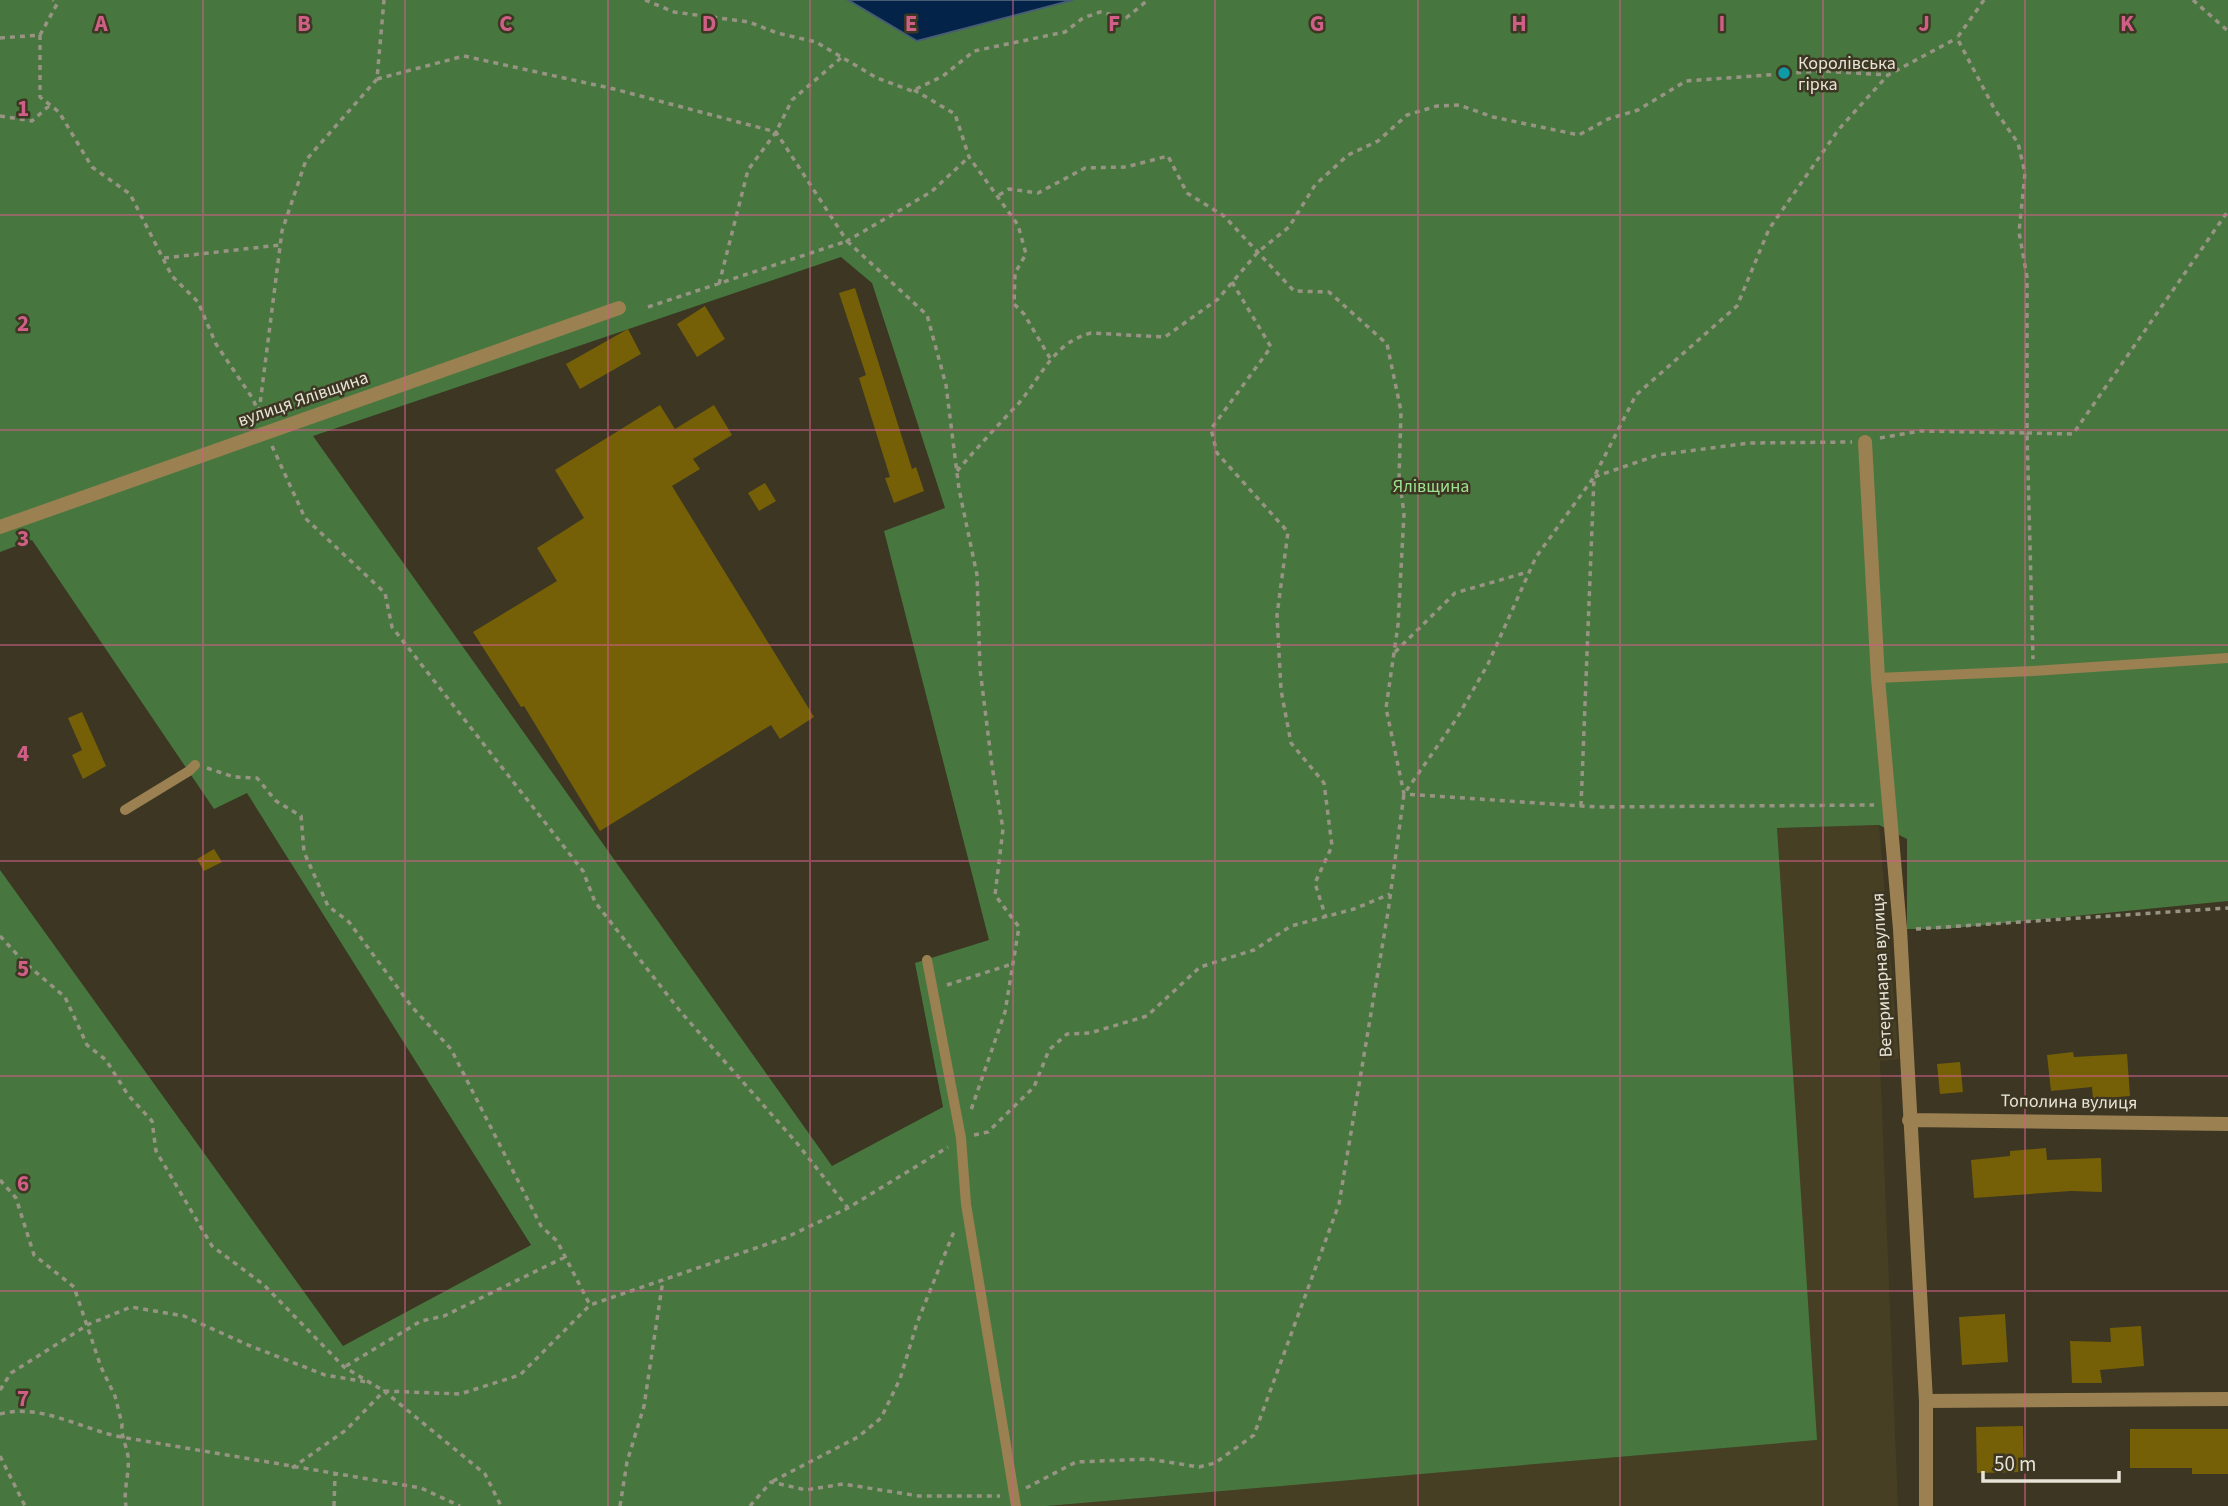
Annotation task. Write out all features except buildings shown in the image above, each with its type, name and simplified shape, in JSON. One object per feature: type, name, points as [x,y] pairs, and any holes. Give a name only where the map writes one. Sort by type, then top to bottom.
[{"type":"street","name":"вулиця Ялівщина","points":[[0,527],[619,308]]},
{"type":"street","name":"Ветеринарна вулиця","points":[[1865,442],[1878,678],[1900,929],[1926,1401],[1926,1506]]},
{"type":"street","name":"Тополина вулиця","points":[[1909,1120],[2228,1124]]},
{"type":"street","points":[[1926,1401],[2228,1399]]},
{"type":"lane","points":[[1878,678],[2228,658]]},
{"type":"lane","points":[[125,810],[195,765]]},
{"type":"lane","points":[[927,960],[935,989],[961,1138],[966,1204],[1015,1502]]},
{"type":"path","points":[[53,0],[57,4],[40,35],[40,97],[59,111],[92,167],[130,194],[172,276],[198,302],[216,344],[253,399],[305,517],[385,593],[392,627],[583,871],[595,902],[680,1011],[796,1142],[848,1208]]},
{"type":"path","points":[[377,79],[383,0]]},
{"type":"path","points":[[645,0],[674,12],[749,22],[777,33],[816,41],[877,78],[914,90],[956,114],[969,157],[999,195],[1018,225],[1026,254],[1015,273],[1014,304],[1024,314],[1050,358]]},
{"type":"path","points":[[914,90],[943,76],[974,51],[1065,32],[1083,18],[1100,12],[1126,18],[1148,0]]},
{"type":"path","points":[[1404,793],[1457,718],[1488,664],[1535,557],[1594,477],[1636,395],[1737,306],[1769,229],[1839,129],[1888,75],[1957,37],[1984,0]]},
{"type":"path","points":[[2193,0],[2228,31]]},
{"type":"path","points":[[0,38],[40,35]]},
{"type":"path","points":[[1957,37],[1995,110],[2018,143],[2025,173],[2020,232],[2028,289],[2027,433],[2034,671]]},
{"type":"path","points":[[259,414],[280,245],[306,160],[377,79],[464,56],[614,89],[776,132],[847,242],[928,315],[946,385],[957,471],[977,575],[980,669],[1003,829],[995,895],[1019,927],[1005,1012],[961,1138]]},
{"type":"path","points":[[719,284],[748,170],[776,132],[792,100],[842,56]]},
{"type":"path","points":[[957,471],[1021,400],[1050,358],[1081,335],[1091,333],[1165,337],[1218,299],[1258,252],[1289,227],[1315,185],[1348,155],[1378,141],[1407,115],[1437,106],[1459,105],[1493,117],[1579,135],[1608,119],[1639,110],[1686,81],[1821,71],[1888,75]]},
{"type":"path","points":[[0,116],[32,121],[50,105]]},
{"type":"path","points":[[771,1482],[806,1490],[843,1484],[919,1496],[966,1494],[1015,1502],[1076,1461],[1149,1459],[1199,1467],[1214,1463],[1254,1435],[1339,1204],[1404,793],[1387,708],[1398,625],[1404,513],[1399,478],[1401,411],[1387,344],[1329,292],[1294,291],[1224,216],[1187,193],[1168,156],[1126,167],[1085,168],[1038,193],[1009,189],[999,195]]},
{"type":"path","points":[[648,307],[847,242],[931,192],[969,157]]},
{"type":"path","points":[[1594,477],[1658,455],[1749,443],[1865,442],[1920,431],[2073,433],[2228,211]]},
{"type":"path","points":[[163,258],[280,245]]},
{"type":"path","points":[[1232,282],[1271,347],[1211,429],[1217,453],[1288,532],[1277,614],[1281,690],[1291,743],[1324,783],[1332,846],[1315,883],[1326,918]]},
{"type":"path","points":[[1580,806],[1594,477]]},
{"type":"path","points":[[1394,653],[1455,593],[1529,572]]},
{"type":"path","points":[[195,765],[234,777],[257,778],[276,801],[301,816],[304,852],[328,906],[349,922],[412,1007],[451,1049],[541,1226],[557,1241],[590,1305]]},
{"type":"path","points":[[1404,793],[1580,806],[1890,805]]},
{"type":"path","points":[[292,1468],[346,1430],[384,1391],[460,1394],[520,1375],[590,1305],[785,1238],[848,1208],[961,1138],[988,1132],[1034,1087],[1049,1050],[1067,1034],[1090,1033],[1147,1016],[1200,967],[1254,950],[1291,926],[1326,918],[1390,894]]},
{"type":"path","points":[[1900,929],[2228,908]]},
{"type":"path","points":[[0,936],[25,963],[65,997],[88,1045],[106,1060],[128,1095],[152,1121],[156,1151],[212,1246],[264,1285],[344,1367],[384,1391],[485,1474],[500,1506]]},
{"type":"path","points":[[935,989],[1013,963]]},
{"type":"path","points":[[0,1180],[16,1198],[34,1255],[74,1287],[89,1324],[101,1367],[115,1396],[122,1424],[121,1437],[128,1458],[123,1493],[126,1506]]},
{"type":"path","points":[[750,1506],[771,1482],[858,1437],[881,1418],[900,1379],[937,1268],[966,1204]]},
{"type":"path","points":[[344,1367],[421,1321],[444,1316],[565,1257]]},
{"type":"path","points":[[620,1506],[626,1462],[644,1406],[663,1280]]},
{"type":"path","points":[[0,1390],[11,1373],[89,1324],[131,1307],[184,1315],[248,1345],[325,1375],[370,1383]]},
{"type":"path","points":[[0,1414],[18,1409],[50,1414],[92,1431],[121,1437],[421,1488],[460,1506]]},
{"type":"path","points":[[0,1456],[25,1506]]},
{"type":"path","points":[[334,1506],[335,1475]]},
{"type":"shaded area","points":[[1879,825],[1899,1059],[1880,1061],[1898,1506],[1047,1506],[1816,1440],[1777,828]]},
{"type":"green space","name":"Ялівщина","points":[[0,0],[848,0],[918,41],[1073,0],[2228,0],[2228,901],[1944,929],[1907,929],[1907,839],[1879,825],[1777,828],[1817,1440],[1047,1506],[0,1506],[0,870],[343,1346],[531,1245],[247,793],[214,809],[32,540],[0,552]],"holes":[[[841,257],[872,283],[945,508],[884,531],[989,940],[915,963],[943,1107],[832,1166],[313,436]]]},
{"type":"water","points":[[848,0],[1073,0],[917,41]]},
{"type":"place","name":"Королівська гірка","points":[[1784,73]]}]
